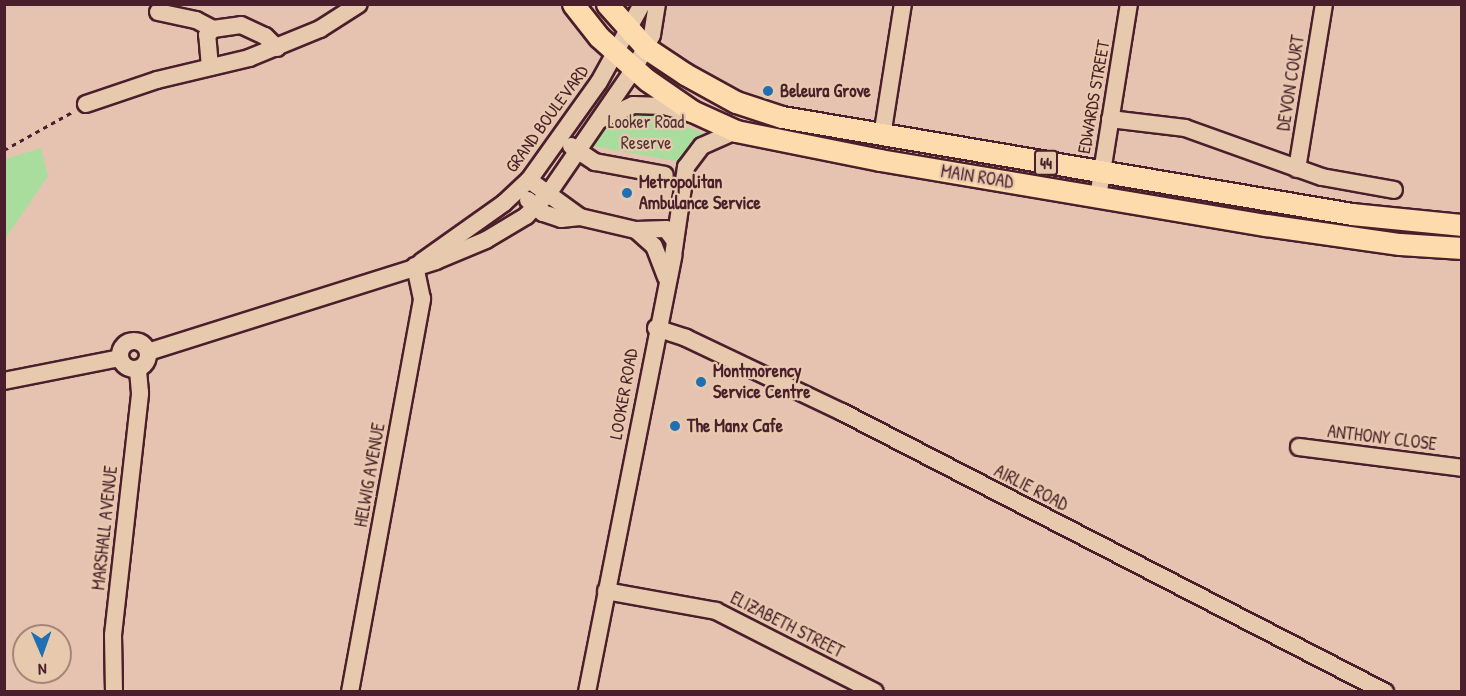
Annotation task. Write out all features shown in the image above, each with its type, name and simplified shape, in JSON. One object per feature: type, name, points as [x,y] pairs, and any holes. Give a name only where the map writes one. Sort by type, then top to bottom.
[{"type":"main road","name":"MAIN ROAD","points":[[573,4],[615,53],[634,69],[712,121],[736,130],[880,160],[1338,237],[1461,248]]},
{"type":"main road","name":"MAIN ROAD","points":[[607,4],[627,30],[646,48],[736,102],[782,117],[882,136],[1352,214],[1461,225]]},
{"type":"street","points":[[86,104],[277,48],[320,29],[359,4]]},
{"type":"street","name":"GRAND BOULEVARD","points":[[415,266],[524,186],[560,139],[615,53],[642,4]]},
{"type":"street","points":[[548,194],[634,69],[646,48],[657,4]]},
{"type":"street","points":[[882,136],[903,4]]},
{"type":"street","name":"EDWARDS STREET","points":[[1098,197],[1129,4]]},
{"type":"street","name":"DEVON COURT","points":[[1297,168],[1324,4]]},
{"type":"street","points":[[158,12],[196,20],[213,29],[240,25],[265,36],[277,48]]},
{"type":"street","points":[[210,67],[207,35],[213,29]]},
{"type":"street","points":[[601,119],[614,111],[646,104],[712,121]]},
{"type":"street","points":[[1110,119],[1185,128],[1297,168],[1394,190]]},
{"type":"street","name":"LOOKER ROAD","points":[[588,692],[674,240],[684,176],[692,156],[713,138],[736,130]]},
{"type":"street","points":[[560,139],[595,162],[665,175]]},
{"type":"street","points":[[524,186],[536,208],[561,219],[580,217],[636,230],[666,229],[674,240]]},
{"type":"street","points":[[524,186],[548,194],[580,217]]},
{"type":"street","name":"GRAND BOULEVARD","points":[[148,352],[415,266],[486,240],[536,208],[548,194]]},
{"type":"street","points":[[636,230],[654,246],[666,278]]},
{"type":"street","name":"HELWIG AVENUE","points":[[350,692],[422,299],[415,266]]},
{"type":"street","name":"AIRLIE ROAD","points":[[656,328],[686,338],[842,412],[1385,692]]},
{"type":"street","points":[[131,341],[141,342],[148,352],[147,362],[138,369],[127,367],[120,358],[121,348],[131,341]]},
{"type":"street","points":[[4,381],[120,358]]},
{"type":"street","name":"MARSHALL AVENUE","points":[[114,692],[113,635],[140,393],[138,369]]},
{"type":"street","name":"ANTHONY CLOSE","points":[[1299,447],[1461,468]]},
{"type":"street","name":"ELIZABETH STREET","points":[[606,591],[717,612],[875,692]]},
{"type":"path","points":[[4,150],[86,104]]},
{"type":"green space","name":"Looker Road Reserve","points":[[631,111],[657,113],[704,134],[693,142],[680,162],[593,146],[606,126]]},
{"type":"green space","points":[[41,148],[48,176],[5,239],[5,159]]},
{"type":"place","name":"Beleura Grove","points":[[768,91]]},
{"type":"place","name":"Metropolitan Ambulance Service","points":[[627,193]]},
{"type":"place","name":"Montmorency Service Centre","points":[[701,382]]},
{"type":"place","name":"The Manx Cafe","points":[[675,426]]}]
